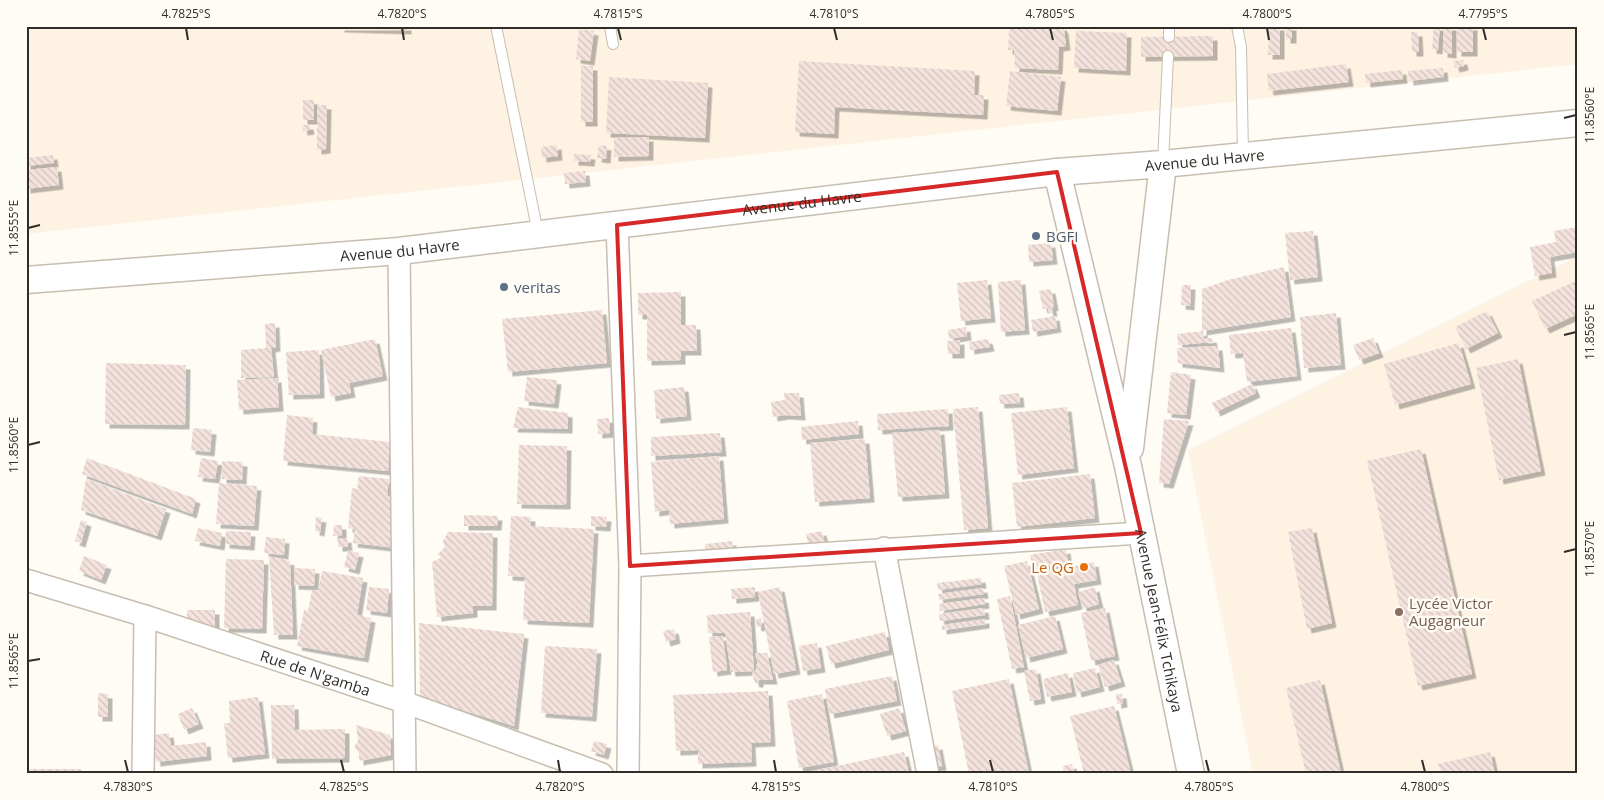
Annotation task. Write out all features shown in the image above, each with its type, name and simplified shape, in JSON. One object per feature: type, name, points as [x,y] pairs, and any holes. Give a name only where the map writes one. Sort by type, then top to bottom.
[{"type":"street","name":"Avenue du Havre","points":[[26,280],[399,251],[1057,172],[1163,164],[1578,123]]},
{"type":"street","name":"Avenue Jean-Félix Tchikaya","points":[[1128,466],[1163,164]]},
{"type":"street","name":"Avenue Jean-Félix Tchikaya","points":[[1057,172],[1128,466],[1191,774]]},
{"type":"street","points":[[617,225],[630,566],[628,774]]},
{"type":"street","points":[[399,251],[405,774]]},
{"type":"street","points":[[630,566],[1140,532]]},
{"type":"street","points":[[884,548],[928,774]]},
{"type":"street","name":"Rue de N'gamba","points":[[26,580],[145,616],[404,702],[602,774]]},
{"type":"street","points":[[143,774],[145,616]]},
{"type":"lane","points":[[496,26],[538,234]]},
{"type":"lane","points":[[610,26],[613,44]]},
{"type":"lane","points":[[1169,26],[1169,37]]},
{"type":"lane","points":[[1237,26],[1241,47],[1244,156]]},
{"type":"lane","points":[[1163,164],[1168,56]]},
{"type":"highlighted area","points":[[1057,172],[1141,533],[630,566],[617,225]]},
{"type":"shaded area","points":[[26,26],[1578,26],[1578,64],[26,234]]},
{"type":"shaded area","name":"Lycée Victor Augagneur","points":[[1578,256],[1578,774],[1253,774],[1188,450]]},
{"type":"building","points":[[340,26],[407,26],[407,30],[340,28]]},
{"type":"building","points":[[1012,26],[1062,26],[1066,46],[1059,47],[1058,70],[1015,68],[1014,50],[1008,50],[1009,30]]},
{"type":"building","points":[[1269,26],[1280,26],[1280,55],[1268,55]]},
{"type":"building","points":[[1286,26],[1292,26],[1292,39],[1286,39]]},
{"type":"building","points":[[1434,26],[1440,26],[1438,50],[1432,49]]},
{"type":"building","points":[[1443,26],[1452,26],[1452,54],[1443,53]]},
{"type":"building","points":[[1457,26],[1473,26],[1473,52],[1457,52]]},
{"type":"building","points":[[579,29],[594,31],[590,61],[576,59]]},
{"type":"building","points":[[1076,31],[1127,33],[1126,71],[1074,68]]},
{"type":"building","points":[[1411,32],[1418,32],[1419,52],[1412,52]]},
{"type":"building","points":[[1213,36],[1213,56],[1141,57],[1141,37]]},
{"type":"building","points":[[1463,60],[1464,66],[1455,68],[1453,61]]},
{"type":"building","points":[[799,61],[975,71],[974,95],[984,95],[983,115],[835,107],[834,134],[795,132]]},
{"type":"building","points":[[1346,64],[1349,82],[1269,91],[1267,74]]},
{"type":"building","points":[[581,66],[593,66],[593,122],[581,122]]},
{"type":"building","points":[[1443,68],[1444,77],[1409,81],[1408,71]]},
{"type":"building","points":[[1402,70],[1403,79],[1366,83],[1365,74]]},
{"type":"building","points":[[1010,71],[1061,77],[1057,111],[1006,106]]},
{"type":"building","points":[[609,77],[708,83],[705,138],[606,133]]},
{"type":"building","points":[[303,100],[314,100],[314,120],[303,120]]},
{"type":"building","points":[[317,105],[327,105],[326,149],[317,150]]},
{"type":"building","points":[[302,125],[309,125],[310,130],[303,131]]},
{"type":"building","points":[[649,137],[649,156],[614,157],[614,138]]},
{"type":"building","points":[[557,145],[558,156],[542,158],[541,147]]},
{"type":"building","points":[[599,145],[607,146],[606,159],[597,158]]},
{"type":"building","points":[[574,154],[591,155],[590,162],[574,161]]},
{"type":"building","points":[[53,155],[54,163],[26,166],[26,158]]},
{"type":"building","points":[[57,167],[59,185],[26,189],[26,170]]},
{"type":"building","points":[[585,171],[586,182],[565,184],[564,173]]},
{"type":"building","points":[[1578,227],[1578,252],[1550,257],[1552,273],[1535,276],[1530,247],[1556,242],[1554,231]]},
{"type":"building","points":[[1313,231],[1318,277],[1290,280],[1285,233]]},
{"type":"building","points":[[1051,243],[1053,260],[1029,262],[1028,245]]},
{"type":"building","points":[[1284,267],[1291,317],[1202,331],[1202,289],[1228,280]]},
{"type":"building","points":[[987,280],[991,318],[961,321],[957,283]]},
{"type":"building","points":[[1021,280],[1025,330],[1001,332],[998,282]]},
{"type":"building","points":[[1578,280],[1578,314],[1545,329],[1532,301]]},
{"type":"building","points":[[1182,285],[1191,285],[1190,306],[1181,305]]},
{"type":"building","points":[[1051,289],[1054,306],[1052,307],[1053,312],[1049,313],[1048,308],[1043,309],[1039,291]]},
{"type":"building","points":[[681,292],[681,325],[696,325],[697,351],[681,351],[681,360],[647,361],[647,315],[638,315],[638,293]]},
{"type":"building","points":[[602,310],[607,363],[508,372],[502,319]]},
{"type":"building","points":[[1487,311],[1498,333],[1466,349],[1455,327]]},
{"type":"building","points":[[1336,313],[1341,365],[1304,368],[1300,317]]},
{"type":"building","points":[[1055,316],[1057,328],[1033,332],[1031,320]]},
{"type":"building","points":[[275,323],[276,347],[271,348],[274,377],[241,378],[241,350],[266,348],[265,324]]},
{"type":"building","points":[[966,327],[967,336],[949,339],[948,330]]},
{"type":"building","points":[[1291,328],[1297,376],[1247,382],[1243,353],[1231,354],[1229,335]]},
{"type":"building","points":[[1203,331],[1204,339],[1212,338],[1213,342],[1178,345],[1177,334]]},
{"type":"building","points":[[1373,338],[1379,353],[1359,360],[1353,345]]},
{"type":"building","points":[[375,339],[383,376],[349,383],[351,393],[331,397],[321,350]]},
{"type":"building","points":[[988,339],[990,347],[970,350],[969,342]]},
{"type":"building","points":[[960,340],[960,354],[948,354],[947,341]]},
{"type":"building","points":[[1459,343],[1471,384],[1395,405],[1384,364]]},
{"type":"building","points":[[1218,346],[1220,368],[1178,363],[1177,348]]},
{"type":"building","points":[[319,350],[320,394],[289,395],[286,352]]},
{"type":"building","points":[[1518,359],[1541,471],[1499,480],[1476,368]]},
{"type":"building","points":[[106,363],[186,365],[185,425],[105,424]]},
{"type":"building","points":[[1171,372],[1191,375],[1186,415],[1167,413]]},
{"type":"building","points":[[527,377],[557,380],[554,404],[524,401]]},
{"type":"building","points":[[277,378],[279,407],[239,410],[237,380]]},
{"type":"building","points":[[1252,384],[1256,393],[1216,412],[1212,403]]},
{"type":"building","points":[[684,387],[687,416],[656,419],[654,390]]},
{"type":"building","points":[[784,393],[799,393],[801,416],[785,415],[773,417],[771,402],[785,400]]},
{"type":"building","points":[[1019,393],[1020,403],[1000,404],[999,395]]},
{"type":"building","points":[[518,407],[568,413],[568,429],[513,428]]},
{"type":"building","points":[[978,407],[988,528],[964,530],[953,409]]},
{"type":"building","points":[[1067,407],[1074,468],[1018,475],[1011,413]]},
{"type":"building","points":[[948,409],[949,426],[878,430],[877,414]]},
{"type":"building","points":[[287,415],[313,418],[312,434],[390,442],[388,471],[283,461]]},
{"type":"building","points":[[609,418],[610,433],[598,434],[597,419]]},
{"type":"building","points":[[1164,419],[1189,421],[1169,484],[1159,483]]},
{"type":"building","points":[[858,421],[859,434],[802,440],[801,427]]},
{"type":"building","points":[[193,428],[212,430],[210,452],[191,450]]},
{"type":"building","points":[[940,430],[945,494],[898,497],[892,433]]},
{"type":"building","points":[[720,433],[722,452],[651,456],[651,437]]},
{"type":"building","points":[[865,439],[870,498],[815,502],[810,443]]},
{"type":"building","points":[[519,445],[567,446],[566,505],[517,504]]},
{"type":"building","points":[[1421,449],[1472,674],[1418,686],[1367,461]]},
{"type":"building","points":[[719,456],[724,519],[670,524],[669,510],[655,512],[651,462]]},
{"type":"building","points":[[87,458],[196,499],[192,514],[82,474]]},
{"type":"building","points":[[201,458],[218,461],[215,479],[198,477]]},
{"type":"building","points":[[222,461],[243,462],[242,480],[222,479]]},
{"type":"building","points":[[1090,474],[1095,518],[1017,527],[1012,483]]},
{"type":"building","points":[[359,476],[389,479],[387,496],[399,497],[395,540],[392,539],[391,544],[396,545],[396,548],[353,543],[355,529],[348,528],[352,488],[357,489]]},
{"type":"building","points":[[86,479],[166,509],[157,536],[81,510]]},
{"type":"building","points":[[219,483],[257,486],[254,526],[216,524]]},
{"type":"building","points":[[464,515],[498,516],[497,526],[464,526]]},
{"type":"building","points":[[511,516],[531,517],[530,526],[594,529],[589,623],[523,620],[525,577],[508,576]]},
{"type":"building","points":[[591,516],[607,517],[606,527],[591,526]]},
{"type":"building","points":[[316,517],[322,518],[320,532],[315,531]]},
{"type":"building","points":[[81,520],[87,522],[81,543],[75,541]]},
{"type":"building","points":[[334,525],[342,525],[342,536],[333,536]]},
{"type":"building","points":[[198,528],[222,533],[220,546],[195,541]]},
{"type":"building","points":[[1312,528],[1332,623],[1307,629],[1288,532]]},
{"type":"building","points":[[226,531],[251,532],[250,546],[225,544]]},
{"type":"building","points":[[822,531],[825,544],[809,547],[806,534]]},
{"type":"building","points":[[448,532],[493,533],[492,606],[473,606],[473,613],[437,617],[432,562],[441,558],[438,554],[445,547],[443,541]]},
{"type":"building","points":[[266,537],[285,539],[284,555],[264,553]]},
{"type":"building","points":[[347,538],[348,547],[338,547],[338,539]]},
{"type":"building","points":[[732,541],[733,554],[706,556],[705,544]]},
{"type":"building","points":[[1066,549],[1068,562],[1033,568],[1030,555]]},
{"type":"building","points":[[348,550],[359,553],[355,570],[344,567]]},
{"type":"building","points":[[84,556],[107,565],[101,580],[79,571]]},
{"type":"building","points":[[269,556],[290,561],[293,635],[274,635]]},
{"type":"building","points":[[226,559],[264,560],[262,629],[224,628]]},
{"type":"building","points":[[1027,561],[1039,609],[1016,615],[1004,566]]},
{"type":"building","points":[[1094,562],[1097,580],[1074,584],[1078,605],[1045,612],[1037,574]]},
{"type":"building","points":[[295,568],[315,569],[314,586],[294,585]]},
{"type":"building","points":[[322,571],[363,578],[357,615],[371,618],[364,658],[297,646],[304,610],[308,611],[312,590],[318,591]]},
{"type":"building","points":[[981,578],[982,584],[938,590],[937,583]]},
{"type":"building","points":[[369,587],[389,589],[387,613],[366,610]]},
{"type":"building","points":[[755,587],[755,597],[732,599],[731,589]]},
{"type":"building","points":[[780,587],[796,670],[774,674],[758,592]]},
{"type":"building","points":[[1095,587],[1099,604],[1083,609],[1078,592]]},
{"type":"building","points":[[983,588],[984,594],[939,600],[938,594]]},
{"type":"building","points":[[1010,596],[1024,667],[1012,669],[997,599]]},
{"type":"building","points":[[984,598],[985,604],[940,611],[939,604]]},
{"type":"building","points":[[984,608],[985,615],[940,621],[939,614]]},
{"type":"building","points":[[1105,608],[1115,656],[1091,661],[1081,613]]},
{"type":"building","points":[[187,610],[215,610],[215,628],[187,628]]},
{"type":"building","points":[[750,612],[754,671],[731,672],[725,633],[708,633],[707,615]]},
{"type":"building","points":[[1055,616],[1063,649],[1026,658],[1018,625]]},
{"type":"building","points":[[761,618],[762,626],[757,627],[756,619]]},
{"type":"building","points":[[985,619],[985,624],[942,630],[942,625]]},
{"type":"building","points":[[419,623],[524,634],[514,726],[420,697]]},
{"type":"building","points":[[674,629],[676,639],[666,642],[663,631]]},
{"type":"building","points":[[885,632],[889,650],[831,664],[826,646]]},
{"type":"building","points":[[723,636],[727,670],[713,672],[709,637]]},
{"type":"building","points":[[817,643],[821,668],[803,671],[799,646]]},
{"type":"building","points":[[545,646],[597,649],[592,717],[541,713]]},
{"type":"building","points":[[755,653],[767,653],[773,680],[759,680],[759,683],[755,683],[752,673],[756,670],[756,665],[758,664]]},
{"type":"building","points":[[1114,660],[1121,682],[1105,687],[1098,665]]},
{"type":"building","points":[[1095,668],[1100,687],[1077,693],[1073,673]]},
{"type":"building","points":[[1036,669],[1041,699],[1030,701],[1024,671]]},
{"type":"building","points":[[1068,673],[1072,692],[1047,697],[1043,679]]},
{"type":"building","points":[[892,676],[897,701],[830,714],[825,689]]},
{"type":"building","points":[[1009,679],[1029,774],[969,774],[952,691]]},
{"type":"building","points":[[1320,680],[1341,773],[1339,774],[1306,774],[1286,688]]},
{"type":"building","points":[[768,691],[771,742],[751,743],[752,762],[698,764],[698,750],[676,751],[673,695]]},
{"type":"building","points":[[98,693],[108,694],[108,717],[98,717]]},
{"type":"building","points":[[822,694],[834,762],[799,768],[787,701]]},
{"type":"building","points":[[1116,694],[1122,694],[1123,703],[1117,704]]},
{"type":"building","points":[[258,697],[265,754],[228,758],[224,723],[230,723],[229,701]]},
{"type":"building","points":[[271,705],[294,705],[295,730],[345,729],[345,758],[272,759]]},
{"type":"building","points":[[1114,706],[1131,774],[1084,774],[1070,716]]},
{"type":"building","points":[[192,708],[199,724],[184,730],[178,714]]},
{"type":"building","points":[[899,708],[906,731],[887,736],[880,714]]},
{"type":"building","points":[[356,725],[390,735],[391,755],[359,761],[359,753],[354,747],[358,741]]},
{"type":"building","points":[[169,733],[171,746],[206,742],[207,756],[156,762],[153,735]]},
{"type":"building","points":[[594,741],[607,744],[604,755],[591,751]]},
{"type":"building","points":[[938,745],[942,766],[934,767],[930,746]]},
{"type":"building","points":[[904,752],[909,774],[813,774],[812,771]]},
{"type":"building","points":[[1490,752],[1495,774],[1441,774],[1438,764]]},
{"type":"building","points":[[1072,764],[1074,774],[1064,774],[1063,766]]},
{"type":"building","points":[[26,769],[81,769],[81,774],[26,774]]},
{"type":"place","name":"BGFI","points":[[1036,236]]},
{"type":"place","name":"veritas","points":[[504,287]]},
{"type":"place","name":"Le QG","points":[[1084,567]]},
{"type":"place","name":"Lycée Victor Augagneur","points":[[1399,612]]}]
